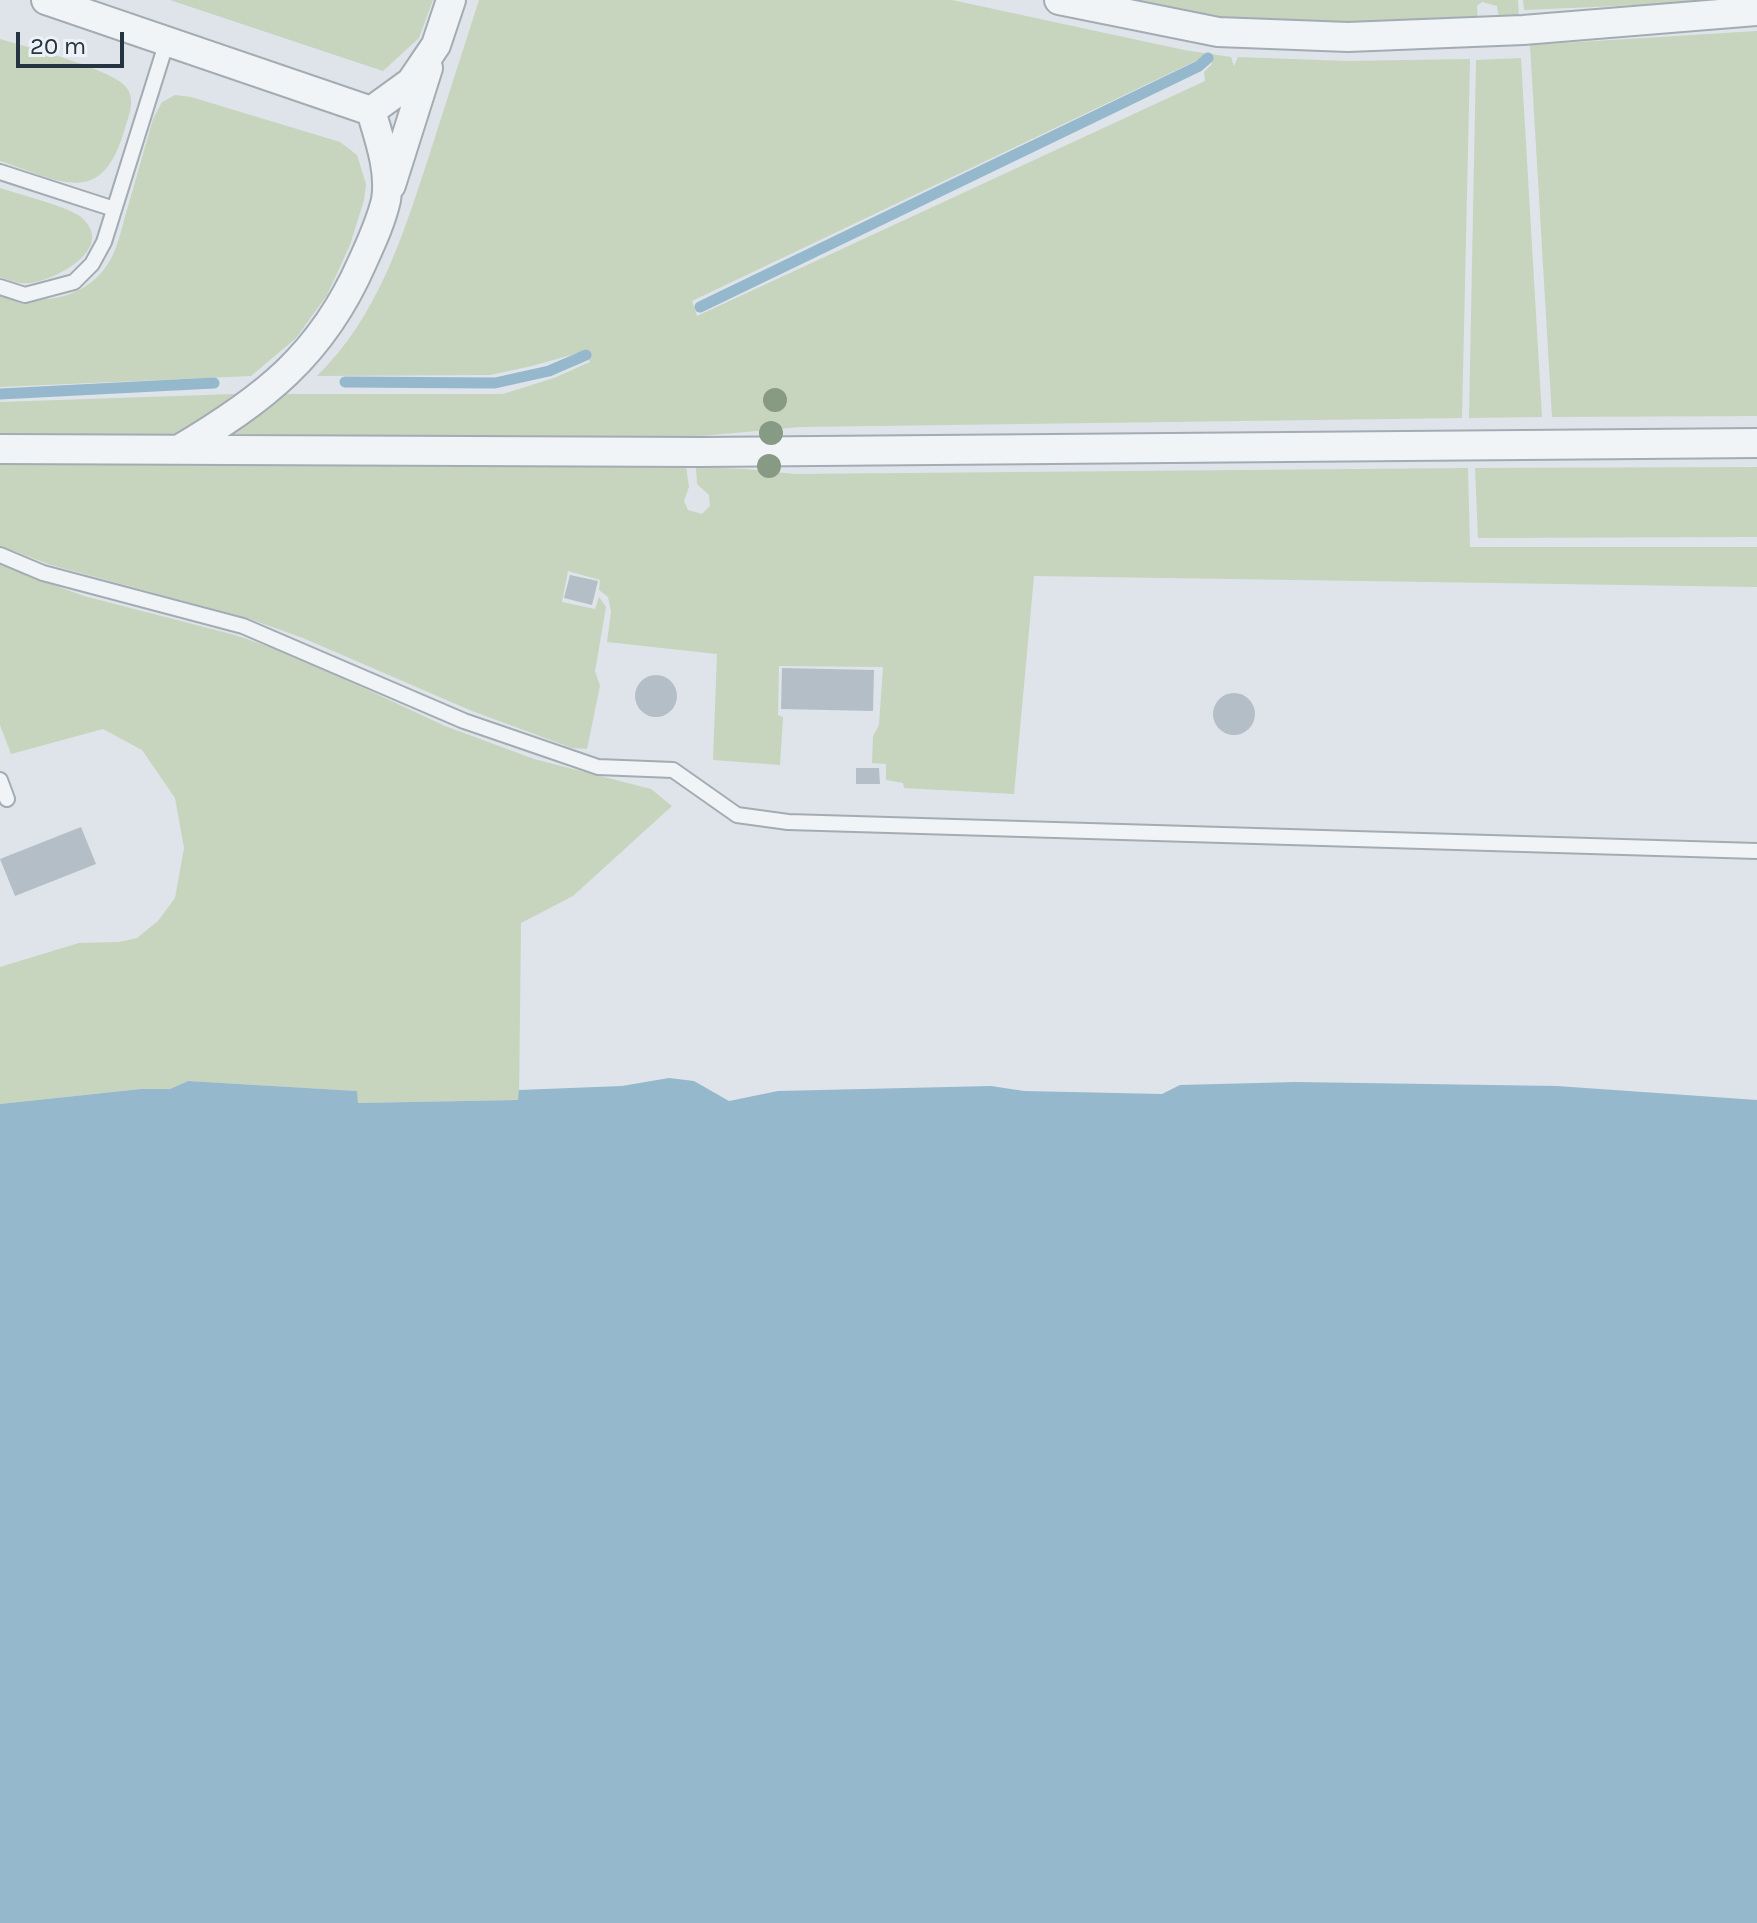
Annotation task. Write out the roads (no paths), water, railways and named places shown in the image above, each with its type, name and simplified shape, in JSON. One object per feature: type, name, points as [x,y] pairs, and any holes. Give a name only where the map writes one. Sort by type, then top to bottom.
[{"type":"street","points":[[46,0],[371,111]]},
{"type":"street","points":[[177,450],[228,420],[271,389],[321,336],[349,293],[375,232],[451,0]]},
{"type":"street","points":[[1059,0],[1218,32],[1348,37],[1523,30],[1757,11]]},
{"type":"street","points":[[371,111],[411,82],[436,45]]},
{"type":"street","points":[[371,111],[384,153],[386,198]]},
{"type":"street","points":[[0,449],[716,452],[1757,443]]},
{"type":"lane","points":[[0,287],[25,295],[74,282],[92,264],[104,242],[167,41]]},
{"type":"lane","points":[[0,172],[114,209]]},
{"type":"lane","points":[[0,555],[58,577],[243,626],[464,721],[598,767],[673,770],[737,815],[788,822],[1757,851]]},
{"type":"lane","points":[[0,780],[7,799]]},
{"type":"water","points":[[669,1078],[694,1081],[729,1101],[778,1091],[991,1086],[1024,1091],[1162,1094],[1180,1085],[1296,1082],[1557,1086],[1757,1100],[1757,1923],[0,1923],[0,1104],[141,1089],[170,1089],[188,1081],[357,1091],[358,1103],[518,1100],[519,1090],[622,1086]]},
{"type":"waterway","points":[[700,307],[1199,66],[1208,58]]},
{"type":"waterway","points":[[345,382],[495,383],[549,371],[586,355]]},
{"type":"waterway","points":[[0,394],[214,383]]}]
